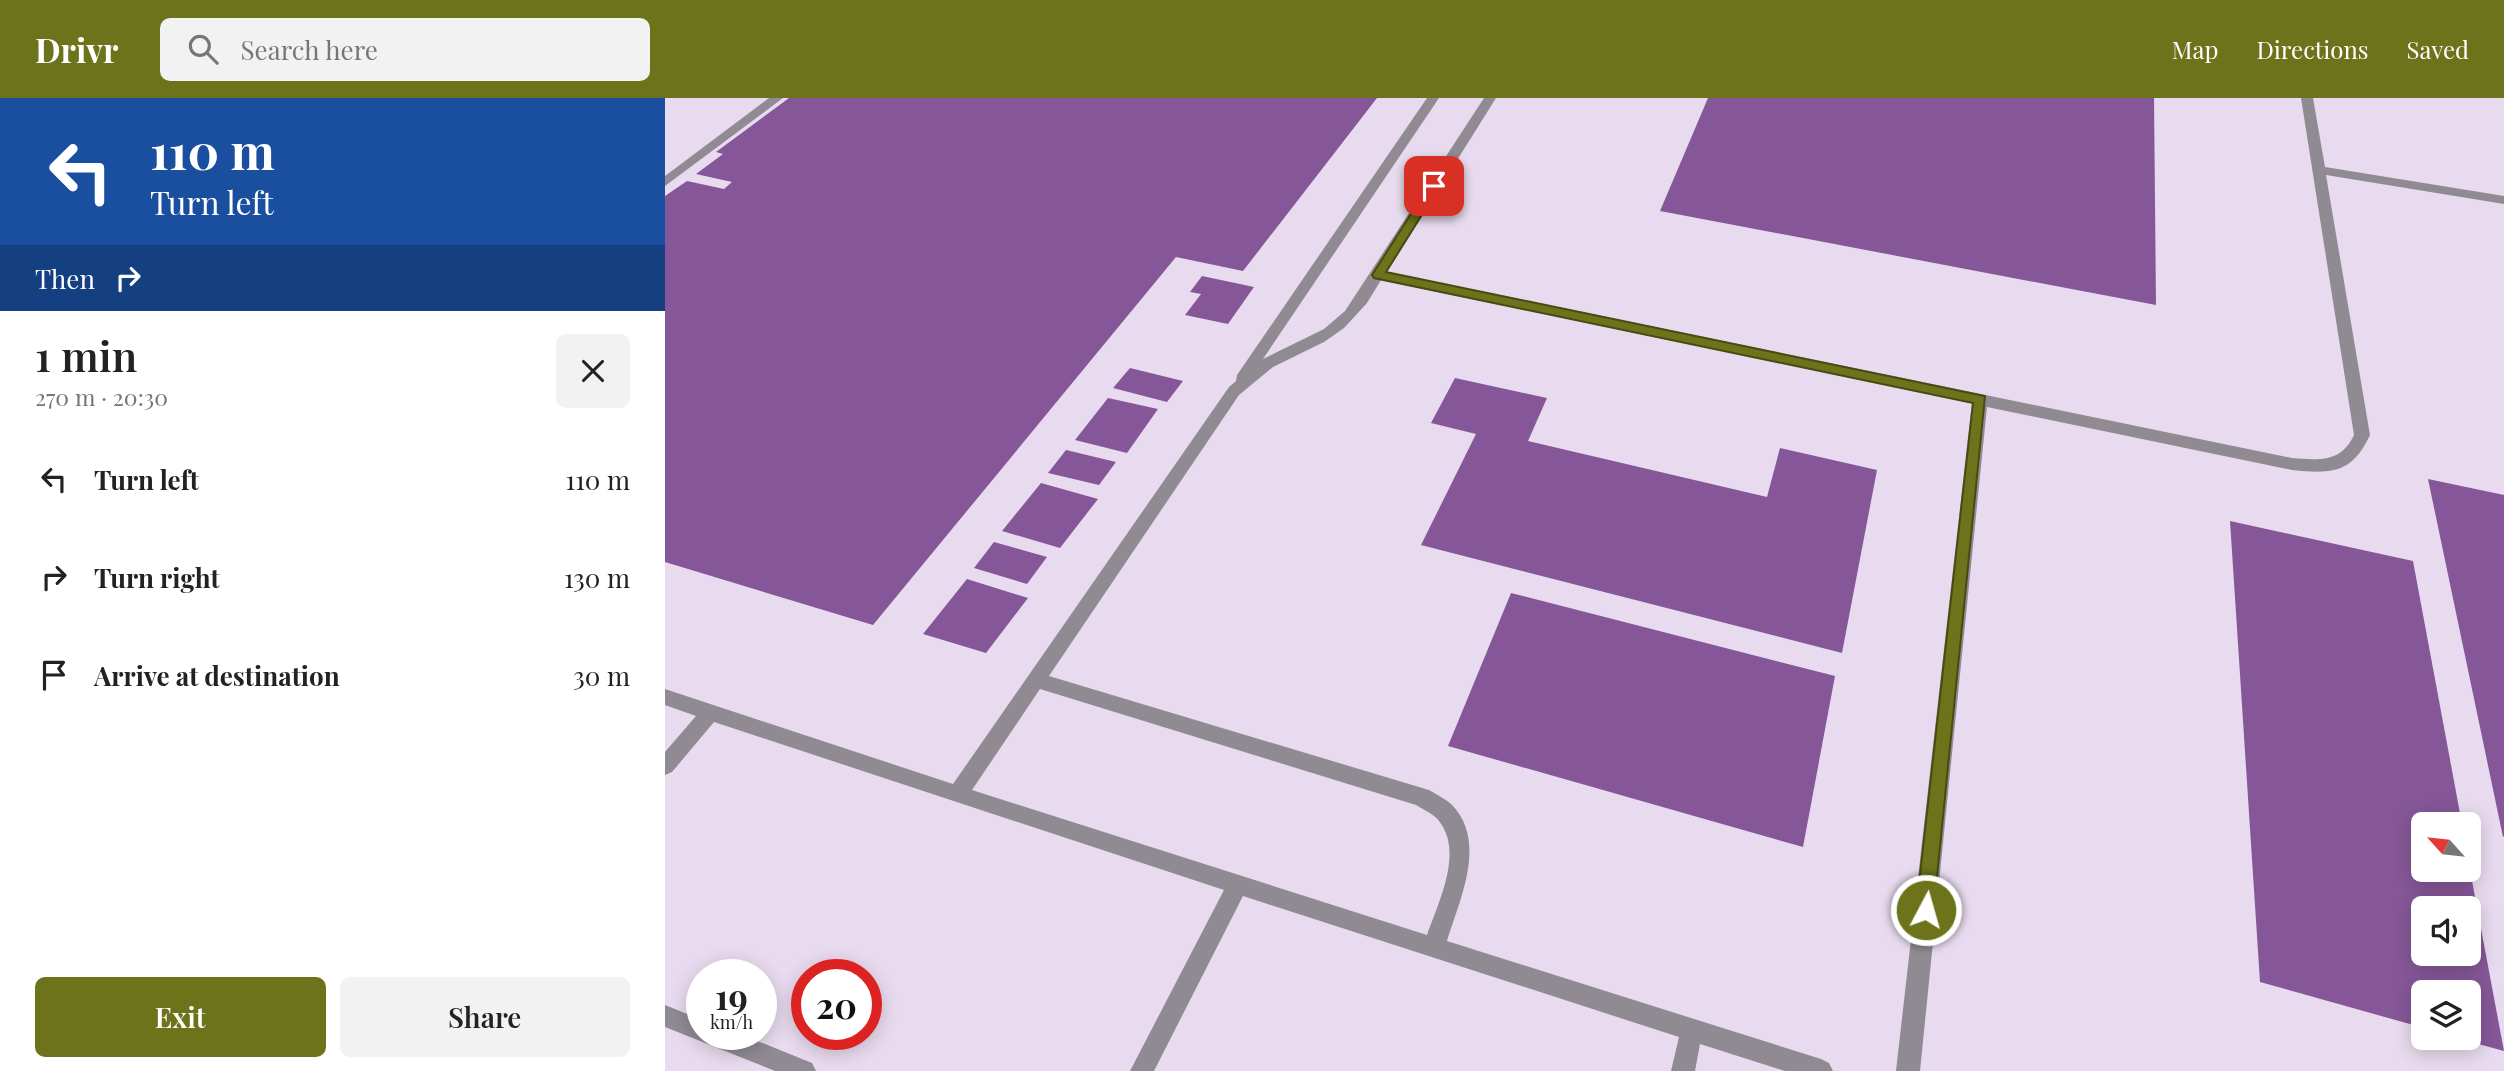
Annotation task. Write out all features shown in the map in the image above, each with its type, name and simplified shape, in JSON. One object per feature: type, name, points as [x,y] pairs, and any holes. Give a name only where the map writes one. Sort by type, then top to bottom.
[{"type":"lane","points":[[665,182],[777,98]]},
{"type":"lane","points":[[957,795],[1433,98]]},
{"type":"lane","points":[[1234,391],[1269,363],[1318,341],[1344,324],[1490,98]]},
{"type":"lane","points":[[1378,275],[2292,464],[2319,467],[2340,464],[2355,454],[2362,435],[2307,98]]},
{"type":"lane","points":[[2319,170],[2504,200]]},
{"type":"lane","points":[[1908,1071],[1980,399]]},
{"type":"lane","points":[[1037,680],[1422,797],[1447,814],[1459,834],[1460,857],[1434,947]]},
{"type":"lane","points":[[665,697],[957,795],[1821,1071]]},
{"type":"lane","points":[[665,766],[711,712]]},
{"type":"lane","points":[[1142,1071],[1238,884]]},
{"type":"lane","points":[[665,1016],[686,1025]]},
{"type":"lane","points":[[1683,1071],[1692,1029]]},
{"type":"lane","points":[[751,1050],[804,1071]]},
{"type":"building","points":[[789,98],[1377,98],[1243,271],[1176,257],[873,625],[665,562],[665,196],[687,181],[724,189],[732,182],[696,174],[723,154],[716,152]]},
{"type":"building","points":[[1708,98],[2154,98],[2156,305],[1660,211]]},
{"type":"building","points":[[1202,276],[1254,287],[1228,324],[1185,315],[1201,294],[1190,292]]},
{"type":"building","points":[[1130,368],[1183,381],[1167,402],[1113,388]]},
{"type":"building","points":[[1455,378],[1547,398],[1528,441],[1767,497],[1780,448],[1877,470],[1842,653],[1421,545],[1476,434],[1431,423]]},
{"type":"building","points":[[1108,398],[1158,409],[1127,453],[1075,440]]},
{"type":"building","points":[[1066,450],[1116,462],[1099,485],[1048,473]]},
{"type":"building","points":[[2428,479],[2504,495],[2503,837]]},
{"type":"building","points":[[1041,483],[1098,499],[1060,548],[1002,531]]},
{"type":"building","points":[[2230,521],[2413,561],[2460,812],[2411,812],[2411,882],[2472,882],[2475,896],[2411,896],[2411,966],[2481,966],[2481,929],[2504,1051],[2481,1045],[2481,980],[2411,980],[2411,1024],[2260,982]]},
{"type":"building","points":[[994,542],[1047,557],[1027,584],[974,568]]},
{"type":"building","points":[[967,579],[1028,598],[986,653],[923,634]]},
{"type":"building","points":[[1511,593],[1835,676],[1803,847],[1448,746]]},
{"type":"route","points":[[1434,186],[1378,275],[1980,399],[1926,910]]}]
